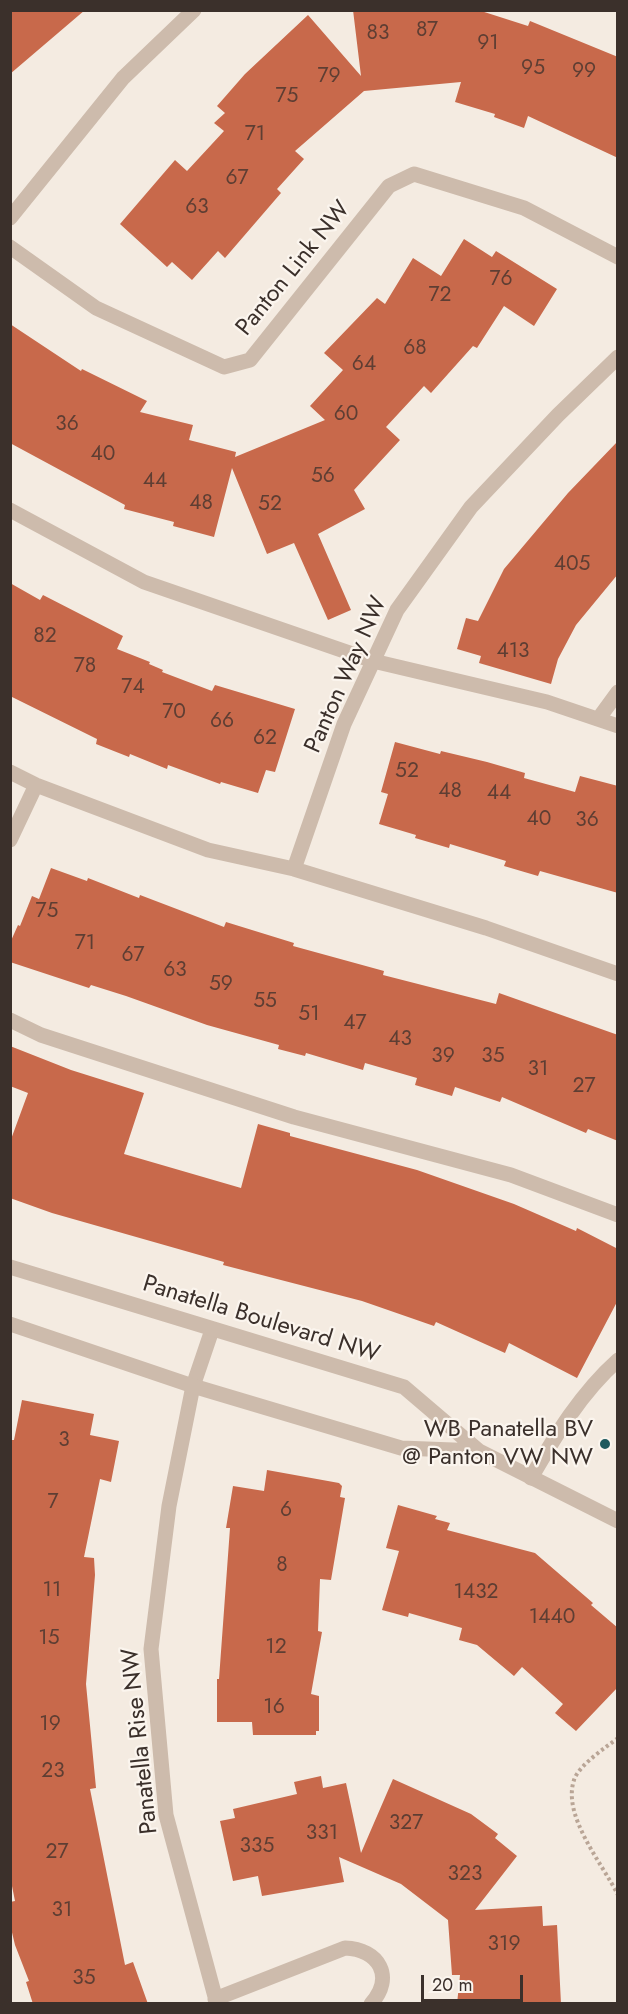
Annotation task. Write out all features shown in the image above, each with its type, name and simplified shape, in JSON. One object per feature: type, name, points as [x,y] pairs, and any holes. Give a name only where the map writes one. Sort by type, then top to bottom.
[{"type":"street","points":[[10,218],[123,78],[194,10]]},
{"type":"street","name":"Panton Link NW","points":[[10,247],[96,308],[224,367],[250,360],[389,186],[414,174],[524,207],[618,257]]},
{"type":"street","name":"Panton Way NW","points":[[294,869],[344,724],[397,610],[471,507],[558,415],[618,357]]},
{"type":"street","points":[[10,510],[144,582],[373,661],[547,702],[618,726]]},
{"type":"street","points":[[599,718],[618,692]]},
{"type":"street","points":[[10,772],[36,785],[208,850],[294,869],[486,928],[618,974]]},
{"type":"street","points":[[10,840],[36,785]]},
{"type":"street","points":[[10,1020],[41,1035],[294,1117],[511,1175],[618,1215]]},
{"type":"street","name":"Panatella Boulevard NW","points":[[10,1267],[212,1330],[404,1386],[478,1451],[618,1521]]},
{"type":"street","name":"Panatella Boulevard NW","points":[[10,1324],[193,1386],[401,1448],[478,1451]]},
{"type":"street","name":"Panatella Rise NW","points":[[212,1330],[193,1386],[169,1506],[151,1649],[166,1815],[216,2001]]},
{"type":"street","points":[[531,1478],[559,1430],[604,1372],[618,1360]]},
{"type":"street","points":[[216,2001],[345,1948],[366,1951],[380,1966],[383,1981],[379,1994],[371,2004]]},
{"type":"path","points":[[618,1738],[595,1755],[574,1779],[573,1815],[618,1894]]},
{"type":"building","points":[[10,10],[85,10],[10,74]]},
{"type":"building","points":[[353,10],[478,10],[528,26],[530,21],[618,57],[618,158],[528,116],[524,128],[494,117],[495,114],[455,102],[461,82],[364,91],[295,151],[304,159],[277,189],[281,193],[225,258],[218,251],[192,280],[172,262],[167,267],[120,224],[175,160],[187,171],[224,131],[214,123],[225,113],[217,106],[245,74],[308,15],[361,76]]},
{"type":"building","points":[[464,239],[492,257],[496,251],[557,289],[534,326],[504,306],[477,348],[473,346],[431,393],[424,386],[386,427],[400,440],[354,490],[365,509],[318,534],[351,610],[328,620],[294,543],[267,554],[232,468],[214,537],[173,526],[174,522],[124,509],[125,505],[10,443],[10,324],[81,371],[82,369],[147,401],[140,412],[193,425],[189,440],[236,452],[235,457],[325,420],[310,406],[343,370],[324,353],[377,298],[385,304],[413,258],[441,276]]},
{"type":"building","points":[[618,441],[618,574],[576,625],[558,659],[551,684],[479,663],[481,656],[457,649],[466,618],[478,621],[504,569],[568,493]]},
{"type":"building","points":[[10,583],[40,600],[43,595],[123,636],[117,649],[150,662],[149,664],[163,670],[162,672],[212,691],[215,685],[295,709],[275,772],[266,770],[258,793],[221,782],[220,784],[168,765],[167,769],[130,754],[129,757],[96,744],[97,739],[10,696]]},
{"type":"building","points":[[395,742],[440,754],[441,751],[487,762],[525,773],[524,778],[575,792],[580,776],[618,786],[618,893],[540,871],[538,876],[504,866],[506,861],[450,844],[449,848],[379,824],[388,794],[381,792]]},
{"type":"building","points":[[51,868],[87,881],[88,878],[139,898],[140,895],[224,927],[226,922],[294,943],[293,946],[384,971],[383,975],[496,1004],[499,993],[618,1035],[618,1141],[588,1129],[586,1133],[502,1097],[500,1102],[455,1087],[452,1096],[415,1085],[417,1078],[365,1063],[363,1070],[306,1053],[305,1056],[278,1049],[279,1045],[207,1025],[126,996],[91,985],[89,988],[10,962],[10,943],[18,925],[20,926],[32,896],[39,899]]},
{"type":"building","points":[[10,1046],[71,1070],[144,1093],[124,1154],[241,1188],[258,1124],[290,1133],[290,1136],[417,1170],[514,1204],[576,1231],[577,1228],[618,1249],[618,1300],[577,1378],[509,1343],[505,1353],[436,1322],[434,1326],[362,1301],[223,1265],[224,1262],[52,1213],[10,1198],[10,1142],[28,1093],[10,1086]]},
{"type":"building","points":[[22,1400],[94,1414],[90,1435],[119,1441],[111,1482],[100,1479],[84,1557],[94,1558],[95,1575],[86,1684],[96,1788],[90,1789],[125,1965],[133,1962],[148,2004],[33,2004],[26,1982],[29,1981],[15,1945],[10,1924],[10,1902],[15,1901],[10,1876],[10,1440],[14,1440]]},
{"type":"building","points":[[267,1470],[339,1483],[342,1486],[340,1497],[345,1498],[331,1580],[320,1579],[318,1631],[322,1632],[311,1694],[319,1696],[319,1731],[316,1731],[316,1735],[253,1735],[252,1722],[217,1722],[217,1679],[219,1679],[230,1528],[226,1528],[233,1486],[264,1491]]},
{"type":"building","points":[[398,1505],[437,1516],[435,1519],[450,1523],[447,1530],[535,1553],[618,1628],[618,1687],[576,1731],[555,1713],[563,1704],[522,1667],[514,1676],[477,1645],[459,1640],[462,1628],[409,1613],[408,1617],[382,1610],[399,1551],[386,1548]]},
{"type":"building","points":[[321,1776],[323,1788],[346,1783],[361,1853],[393,1779],[471,1814],[498,1834],[495,1838],[517,1856],[475,1910],[542,1906],[543,1926],[557,1925],[561,2004],[457,2004],[460,1975],[452,1975],[448,1920],[401,1884],[339,1857],[344,1882],[262,1896],[258,1876],[233,1881],[220,1821],[235,1818],[233,1809],[297,1794],[294,1782]]},
{"type":"place","name":"WB Panatella BV @ Panton VW NW","points":[[605,1444]]}]
